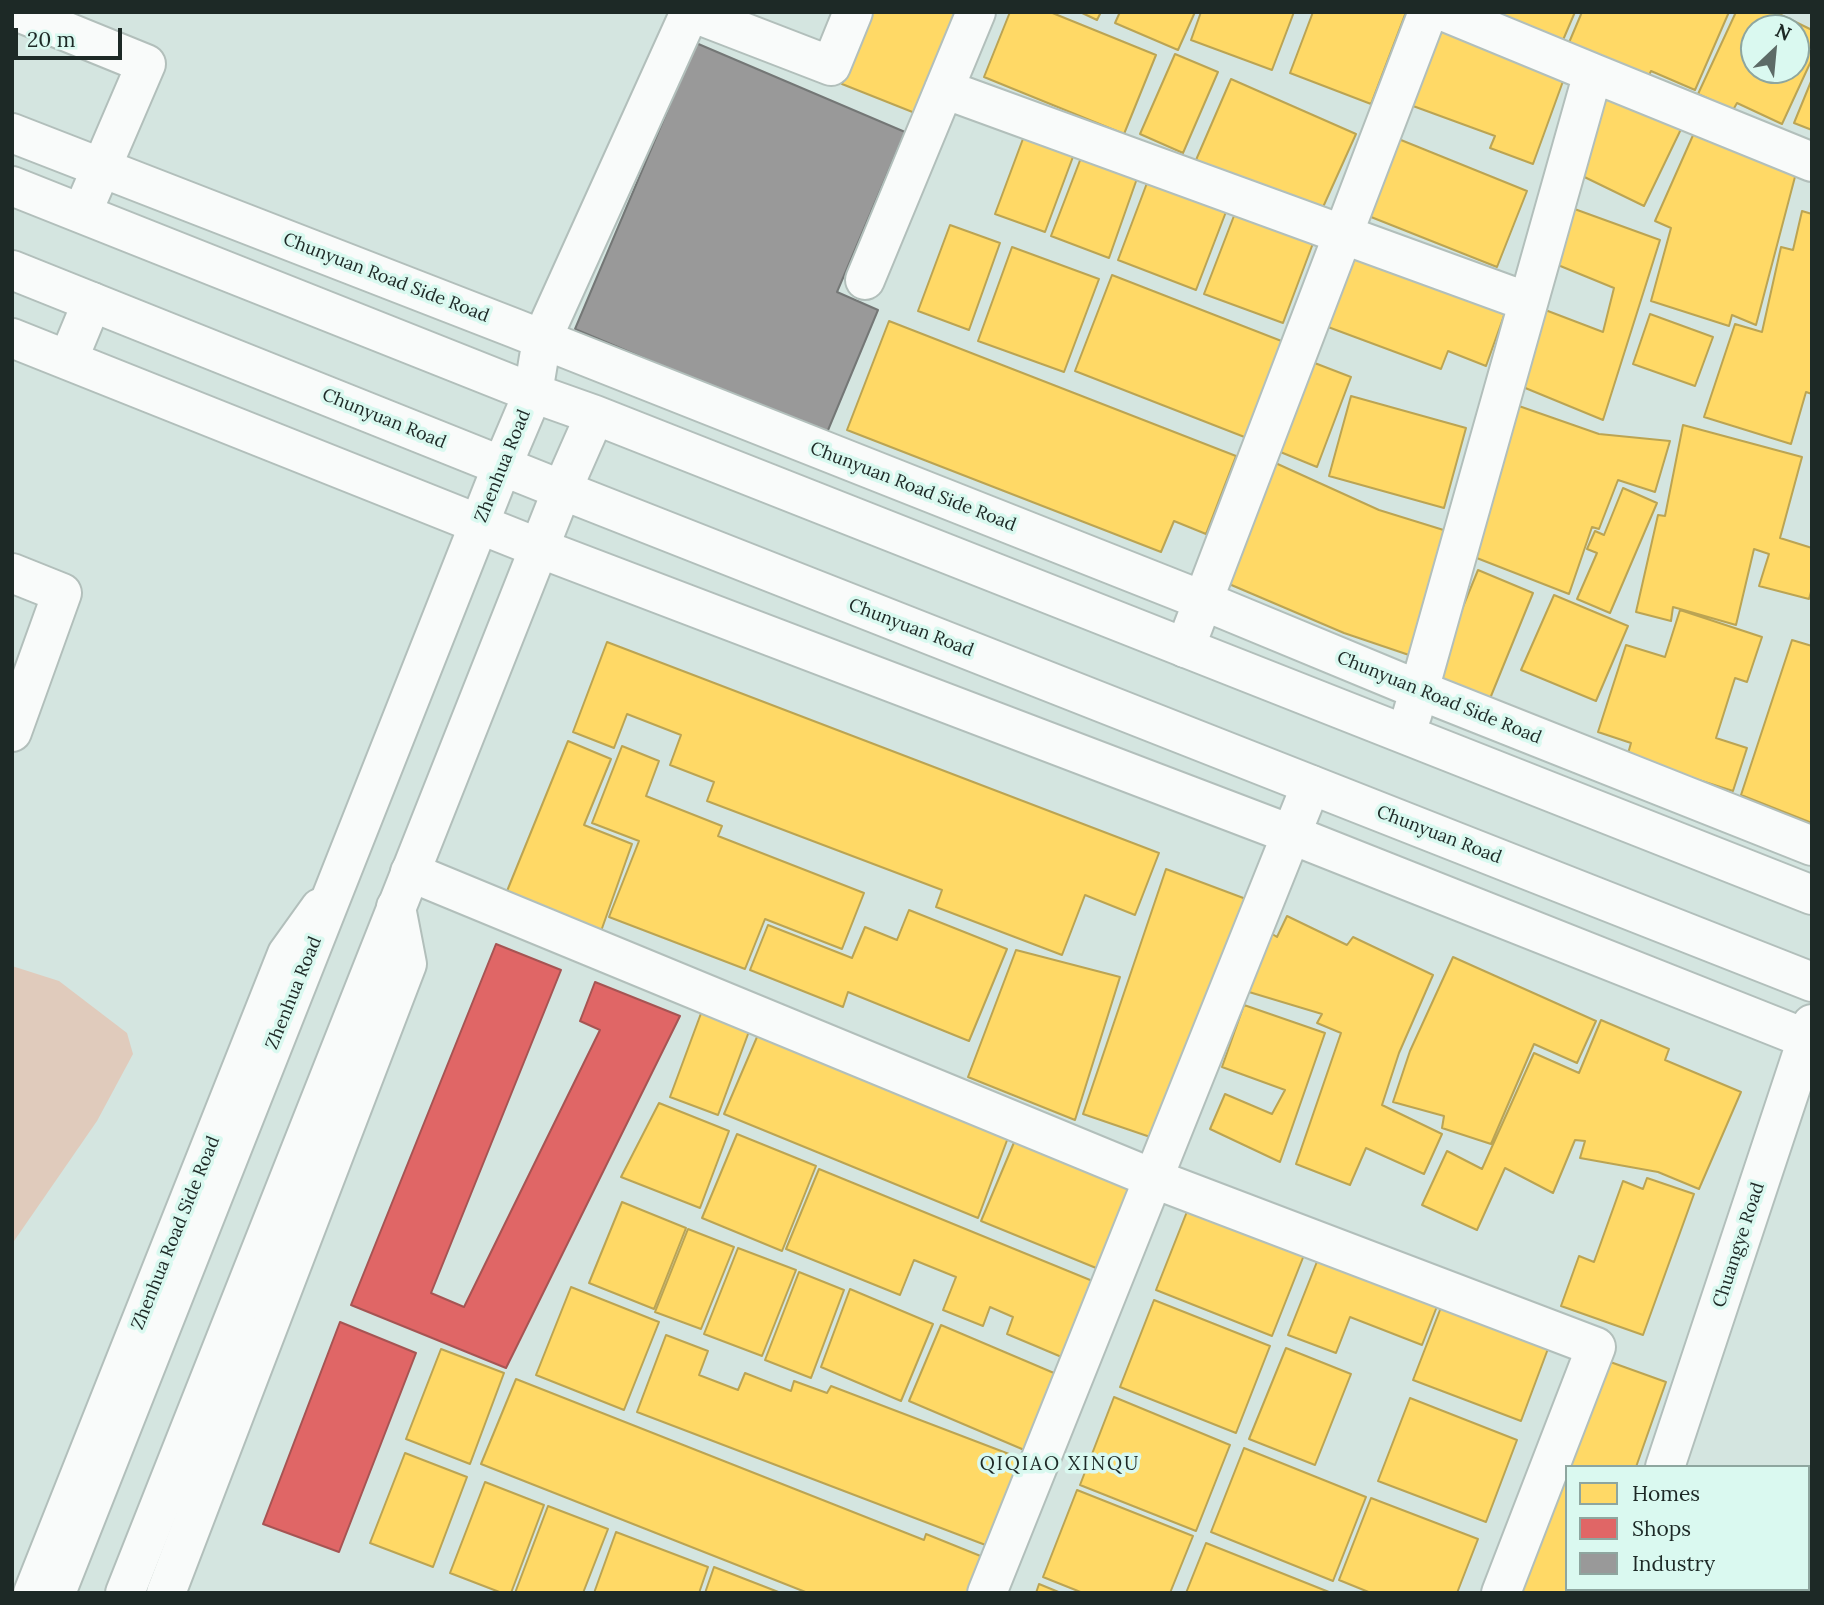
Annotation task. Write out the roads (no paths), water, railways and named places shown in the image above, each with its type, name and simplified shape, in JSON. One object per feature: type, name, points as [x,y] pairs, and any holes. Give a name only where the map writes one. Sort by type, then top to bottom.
[{"type":"street","points":[[18,12],[146,64],[82,213]]},
{"type":"street","points":[[691,12],[831,66],[853,12]]},
{"type":"street","name":"Zhenhua Road","points":[[56,1593],[533,393],[542,339],[691,12]]},
{"type":"street","points":[[865,280],[976,12]]},
{"type":"street","points":[[1185,648],[1428,12]]},
{"type":"street","points":[[1445,12],[1812,162]]},
{"type":"street","points":[[1406,735],[1592,73]]},
{"type":"street","points":[[944,89],[1528,302]]},
{"type":"street","name":"Chunyuan Road Side Road","points":[[12,133],[1204,601],[1419,690],[1812,846]]},
{"type":"street","points":[[12,186],[1812,895]]},
{"type":"street","name":"Chunyuan Road","points":[[12,270],[562,490],[1812,982]]},
{"type":"street","points":[[68,360],[92,302]]},
{"type":"street","points":[[12,338],[539,548],[1810,1035]]},
{"type":"street","points":[[125,1593],[562,490],[595,415]]},
{"type":"street","points":[[800,443],[800,496]]},
{"type":"street","points":[[12,573],[62,593],[12,732]]},
{"type":"street","points":[[986,1593],[1311,785]]},
{"type":"street","name":"Zhenhua Road Side Road","points":[[33,1593],[287,954],[337,883]]},
{"type":"street","points":[[403,889],[1596,1347],[1501,1593]]},
{"type":"street","points":[[166,1593],[407,964],[403,889]]},
{"type":"street","name":"Chuangye Road","points":[[1666,1465],[1810,1035]]},
{"type":"district","name":"QIQIAO XINQU","points":[[1060,1465]]}]
